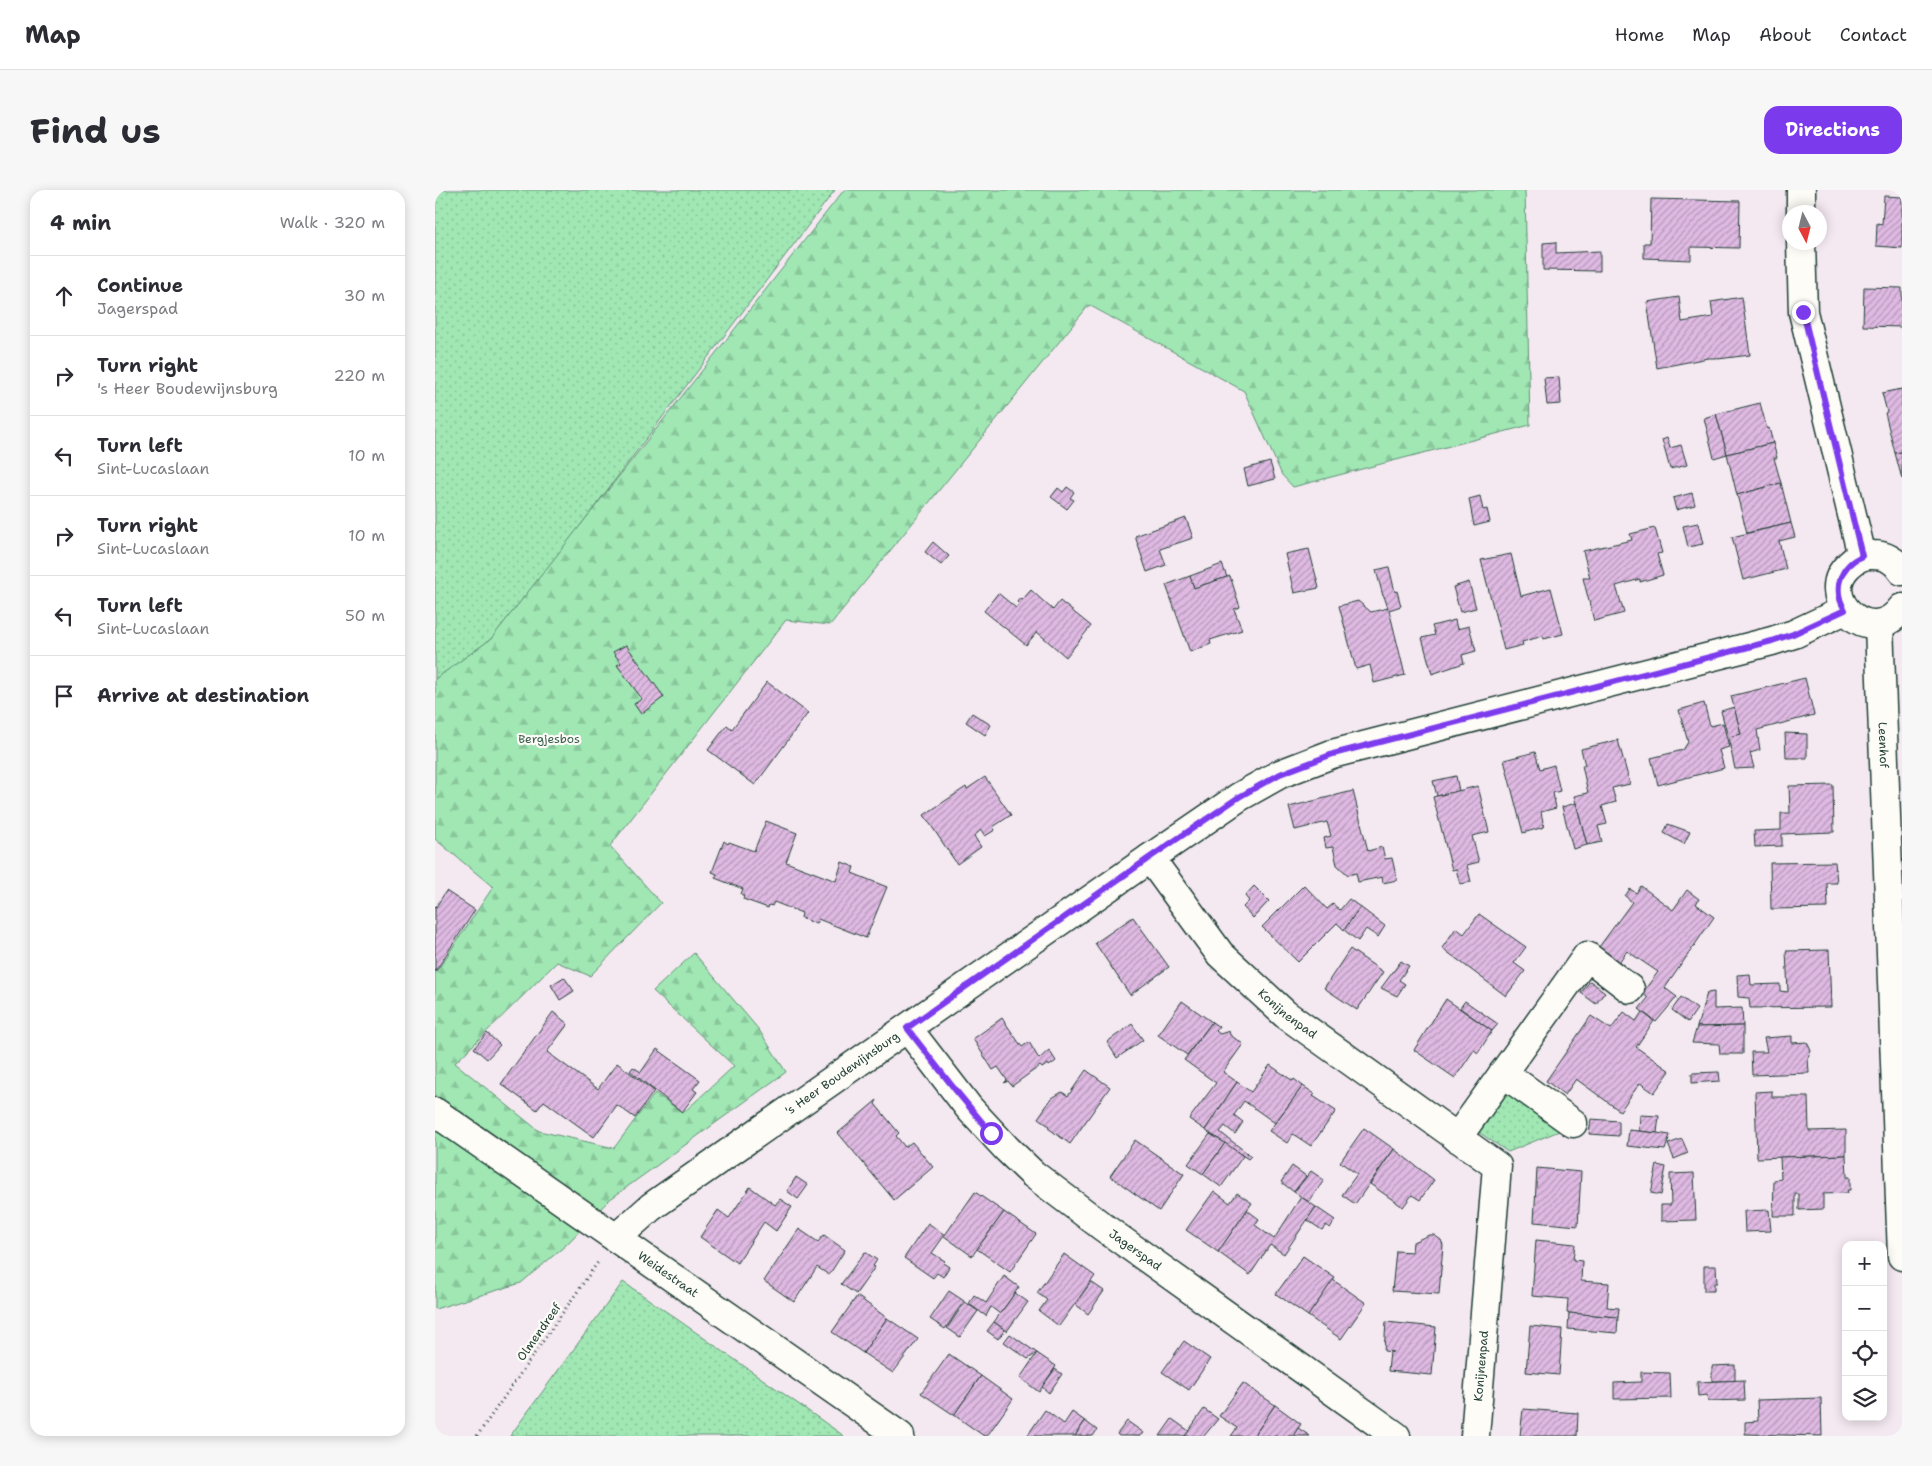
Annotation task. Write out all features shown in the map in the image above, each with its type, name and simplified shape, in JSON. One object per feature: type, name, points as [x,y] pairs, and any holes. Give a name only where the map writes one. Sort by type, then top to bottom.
[{"type":"street","points":[[1801,190],[1801,205]]},
{"type":"street","points":[[1801,250],[1803,312],[1862,556]]},
{"type":"street","points":[[1902,571],[1892,560],[1884,556],[1872,554],[1862,556],[1854,560],[1841,574],[1838,586],[1841,602],[1845,610],[1857,620],[1868,624],[1879,624],[1890,620],[1902,608]]},
{"type":"street","name":"'s Heer Boudewijnsburg","points":[[616,1238],[651,1208],[1149,858],[1239,797],[1280,774],[1333,754],[1772,641],[1793,634],[1845,610]]},
{"type":"street","name":"Leenhof","points":[[1879,624],[1902,1256]]},
{"type":"street","name":"Konijnenpad","points":[[1149,858],[1220,954],[1285,1014],[1497,1166],[1475,1436]]},
{"type":"street","points":[[1457,1138],[1587,956],[1630,989]]},
{"type":"street","name":"Jagerspad","points":[[907,1028],[969,1108],[1033,1174],[1103,1227],[1396,1436]]},
{"type":"street","points":[[1503,1073],[1573,1123]]},
{"type":"street","name":"Weidestraat","points":[[435,1112],[900,1436]]},
{"type":"path","name":"Olmendreef","points":[[477,1436],[616,1238]]},
{"type":"green space","points":[[435,190],[835,190],[567,543],[491,639],[435,679]]},
{"type":"green space","name":"Bergjesbos","points":[[844,190],[1525,190],[1530,425],[1293,487],[1282,475],[1244,391],[1089,305],[830,625],[786,620],[610,846],[661,903],[590,976],[557,962],[455,1063],[539,1131],[614,1148],[655,1093],[683,1113],[734,1066],[653,991],[694,953],[759,1030],[786,1072],[609,1200],[566,1245],[521,1283],[435,1309],[435,974],[493,887],[435,839],[435,679],[491,639]]},
{"type":"green space","points":[[1505,1091],[1564,1129],[1508,1152],[1477,1131]]},
{"type":"green space","points":[[623,1282],[641,1294],[844,1436],[510,1436]]},
{"type":"building","points":[[1884,196],[1902,197],[1902,248],[1876,246],[1877,223],[1882,224]]},
{"type":"building","points":[[1651,199],[1740,201],[1739,248],[1691,247],[1691,260],[1644,258],[1644,243],[1650,243]]},
{"type":"building","points":[[1556,242],[1556,253],[1600,251],[1600,271],[1543,270],[1543,243]]},
{"type":"building","points":[[1864,287],[1902,288],[1902,327],[1863,326]]},
{"type":"building","points":[[1679,297],[1682,322],[1713,317],[1711,302],[1742,297],[1750,355],[1718,359],[1708,358],[1657,368],[1647,302]]},
{"type":"building","points":[[1559,377],[1561,404],[1547,405],[1544,378]]},
{"type":"building","points":[[1902,389],[1902,452],[1895,453],[1882,393]]},
{"type":"building","points":[[1760,403],[1773,443],[1727,454],[1716,414]]},
{"type":"building","points":[[1716,414],[1727,454],[1714,458],[1704,418]]},
{"type":"building","points":[[1667,438],[1670,448],[1681,445],[1687,465],[1670,469],[1662,440]]},
{"type":"building","points":[[1773,443],[1777,458],[1774,458],[1781,483],[1737,495],[1727,454]]},
{"type":"building","points":[[1902,452],[1902,479],[1895,453]]},
{"type":"building","points":[[1270,462],[1275,479],[1248,486],[1244,469]]},
{"type":"building","points":[[1781,483],[1791,523],[1747,533],[1737,495]]},
{"type":"building","points":[[1067,487],[1074,492],[1070,498],[1074,500],[1067,509],[1051,497],[1058,488],[1063,492]]},
{"type":"building","points":[[1692,493],[1695,505],[1676,510],[1673,498]]},
{"type":"building","points":[[1480,496],[1483,510],[1487,509],[1490,522],[1474,526],[1469,499]]},
{"type":"building","points":[[1186,518],[1193,538],[1160,549],[1166,565],[1147,572],[1135,536]]},
{"type":"building","points":[[1698,523],[1703,544],[1688,547],[1683,526]]},
{"type":"building","points":[[1791,523],[1795,537],[1779,541],[1786,569],[1743,580],[1732,537]]},
{"type":"building","points":[[1655,528],[1662,553],[1657,554],[1663,575],[1640,582],[1640,579],[1616,586],[1624,613],[1594,621],[1583,578],[1590,578],[1583,551],[1632,540],[1630,534]]},
{"type":"building","points":[[933,542],[949,556],[941,565],[925,552]]},
{"type":"building","points":[[1309,549],[1319,588],[1294,593],[1285,554]]},
{"type":"building","points":[[1511,554],[1521,596],[1551,588],[1563,634],[1544,639],[1543,636],[1522,642],[1523,645],[1504,650],[1481,560]]},
{"type":"building","points":[[1222,564],[1227,577],[1194,588],[1190,576]]},
{"type":"building","points":[[1389,567],[1395,592],[1397,591],[1401,606],[1389,610],[1405,675],[1374,683],[1370,665],[1356,669],[1339,606],[1358,601],[1371,612],[1388,608],[1376,570]]},
{"type":"building","points":[[1190,576],[1194,588],[1230,576],[1240,607],[1234,609],[1242,630],[1210,640],[1211,644],[1190,652],[1166,585]]},
{"type":"building","points":[[1469,582],[1476,608],[1460,612],[1453,587]]},
{"type":"building","points":[[1031,590],[1053,610],[1060,601],[1091,626],[1066,657],[1037,632],[1026,645],[984,611],[998,593],[1016,608],[1020,598],[1022,600]]},
{"type":"building","points":[[1455,620],[1457,629],[1469,626],[1476,651],[1462,655],[1464,663],[1432,674],[1422,638],[1435,635],[1432,626]]},
{"type":"building","points":[[626,645],[664,697],[641,714],[634,704],[642,699],[617,665],[621,663],[613,652]]},
{"type":"building","points":[[1805,678],[1814,715],[1757,730],[1760,750],[1750,753],[1754,768],[1735,769],[1728,737],[1741,734],[1731,696]]},
{"type":"building","points":[[767,682],[808,713],[755,785],[708,750],[727,725],[732,729]]},
{"type":"building","points":[[1704,703],[1710,726],[1723,723],[1729,747],[1719,750],[1724,768],[1658,785],[1651,758],[1683,750],[1688,742],[1679,710]]},
{"type":"building","points":[[1734,707],[1741,734],[1728,737],[1721,711]]},
{"type":"building","points":[[972,713],[991,725],[985,735],[966,722]]},
{"type":"building","points":[[1785,733],[1807,734],[1807,758],[1786,758]]},
{"type":"building","points":[[1618,740],[1630,784],[1612,788],[1616,802],[1602,806],[1607,824],[1598,826],[1602,842],[1587,845],[1574,796],[1588,793],[1582,765],[1585,765],[1581,749]]},
{"type":"building","points":[[1535,752],[1540,769],[1554,765],[1560,791],[1553,793],[1556,808],[1541,812],[1544,827],[1523,833],[1504,760]]},
{"type":"building","points":[[1456,776],[1459,791],[1437,796],[1433,781]]},
{"type":"building","points":[[985,777],[1011,815],[993,827],[995,830],[985,836],[981,830],[974,836],[981,847],[957,864],[924,815],[966,787],[967,789]]},
{"type":"building","points":[[1833,785],[1834,832],[1782,834],[1782,846],[1755,847],[1754,831],[1781,830],[1781,813],[1790,813],[1789,786]]},
{"type":"building","points":[[1478,786],[1489,832],[1472,836],[1479,862],[1467,865],[1471,882],[1460,884],[1456,869],[1452,870],[1433,797]]},
{"type":"building","points":[[1353,791],[1368,851],[1382,847],[1385,859],[1392,858],[1397,880],[1383,883],[1382,877],[1358,882],[1356,873],[1348,875],[1337,865],[1333,847],[1326,848],[1324,838],[1331,836],[1327,822],[1295,830],[1289,807]]},
{"type":"building","points":[[1576,803],[1587,845],[1573,849],[1562,807]]},
{"type":"building","points":[[766,821],[797,833],[786,862],[836,881],[842,862],[854,867],[852,873],[887,887],[866,938],[818,919],[816,924],[801,918],[802,913],[774,902],[768,908],[743,899],[744,896],[741,894],[743,889],[715,878],[717,874],[712,872],[724,841],[728,844],[729,842],[754,851]]},
{"type":"building","points":[[1668,824],[1690,832],[1684,844],[1664,833]]},
{"type":"building","points":[[1835,862],[1837,883],[1827,883],[1828,908],[1771,909],[1770,863]]},
{"type":"building","points":[[1304,885],[1327,909],[1333,904],[1340,910],[1349,899],[1360,907],[1344,930],[1337,923],[1298,962],[1262,927]]},
{"type":"building","points":[[1254,886],[1269,901],[1253,918],[1243,907],[1249,901],[1245,896]]},
{"type":"building","points":[[1641,886],[1673,910],[1687,890],[1699,899],[1696,904],[1714,917],[1665,988],[1677,997],[1656,1022],[1639,1009],[1648,998],[1642,993],[1658,972],[1627,951],[1619,962],[1599,947],[1632,902],[1625,896],[1630,889],[1636,893]]},
{"type":"building","points":[[446,891],[475,910],[435,972],[435,906]]},
{"type":"building","points":[[1360,907],[1385,926],[1378,937],[1366,929],[1358,941],[1344,930]]},
{"type":"building","points":[[1479,914],[1526,947],[1514,963],[1525,971],[1506,996],[1442,948],[1456,928],[1464,934]]},
{"type":"building","points":[[1133,917],[1169,967],[1130,995],[1095,943]]},
{"type":"building","points":[[1350,949],[1383,972],[1357,1010],[1324,988]]},
{"type":"building","points":[[1829,950],[1831,1007],[1750,1008],[1749,998],[1738,997],[1737,975],[1750,974],[1751,985],[1780,984],[1780,991],[1788,992],[1786,951]]},
{"type":"building","points":[[1401,961],[1409,966],[1399,980],[1405,984],[1397,996],[1381,988]]},
{"type":"building","points":[[564,977],[574,991],[560,1000],[551,985]]},
{"type":"building","points":[[1590,981],[1605,992],[1596,1004],[1581,993]]},
{"type":"building","points":[[1714,992],[1714,1009],[1742,1008],[1743,1026],[1697,1027],[1707,993]]},
{"type":"building","points":[[1681,997],[1697,1009],[1688,1022],[1672,1010]]},
{"type":"building","points":[[1446,999],[1492,1031],[1478,1053],[1474,1050],[1455,1078],[1414,1050]]},
{"type":"building","points":[[1182,1001],[1212,1022],[1187,1055],[1158,1035]]},
{"type":"building","points":[[1465,1001],[1498,1024],[1492,1031],[1460,1008]]},
{"type":"building","points":[[553,1012],[568,1024],[547,1052],[598,1089],[617,1063],[654,1091],[635,1118],[617,1105],[594,1137],[544,1101],[537,1110],[501,1084]]},
{"type":"building","points":[[1624,1012],[1636,1021],[1642,1012],[1654,1021],[1636,1047],[1670,1071],[1654,1093],[1640,1083],[1620,1111],[1576,1079],[1565,1095],[1546,1081],[1591,1016],[1611,1029]]},
{"type":"building","points":[[1002,1018],[1022,1047],[1029,1042],[1039,1059],[1049,1050],[1056,1061],[1049,1066],[1048,1064],[1042,1068],[1040,1066],[1012,1086],[1008,1081],[1004,1083],[1007,1080],[998,1067],[993,1070],[973,1039]]},
{"type":"building","points":[[1212,1022],[1219,1027],[1216,1031],[1220,1034],[1229,1031],[1230,1035],[1243,1044],[1223,1072],[1237,1082],[1205,1130],[1189,1119],[1216,1083],[1184,1060]]},
{"type":"building","points":[[1132,1024],[1143,1040],[1117,1058],[1107,1042]]},
{"type":"building","points":[[1743,1026],[1743,1054],[1720,1054],[1719,1044],[1692,1043],[1697,1027]]},
{"type":"building","points":[[487,1033],[500,1045],[487,1059],[474,1048]]},
{"type":"building","points":[[1792,1036],[1792,1043],[1807,1042],[1811,1051],[1808,1058],[1809,1073],[1752,1075],[1751,1052],[1767,1052],[1764,1038]]},
{"type":"building","points":[[657,1049],[700,1080],[693,1089],[697,1092],[682,1112],[630,1071],[633,1067],[641,1072]]},
{"type":"building","points":[[1270,1065],[1303,1086],[1275,1123],[1244,1101],[1234,1115],[1243,1122],[1235,1134],[1225,1126],[1220,1132],[1251,1156],[1248,1159],[1205,1130],[1237,1082],[1251,1092]]},
{"type":"building","points":[[1086,1070],[1110,1087],[1070,1144],[1038,1118],[1052,1098],[1062,1092],[1068,1096]]},
{"type":"building","points":[[1719,1072],[1720,1081],[1692,1083],[1692,1073]]},
{"type":"building","points":[[1303,1086],[1315,1094],[1313,1096],[1336,1111],[1311,1146],[1293,1134],[1287,1143],[1269,1131]]},
{"type":"building","points":[[1772,1091],[1772,1097],[1808,1097],[1809,1131],[1846,1130],[1846,1155],[1757,1158],[1755,1092]]},
{"type":"building","points":[[877,1100],[875,1104],[899,1133],[896,1136],[905,1147],[912,1142],[933,1167],[894,1200],[838,1133]]},
{"type":"building","points":[[1640,1115],[1659,1116],[1657,1133],[1639,1131]]},
{"type":"building","points":[[1591,1119],[1619,1121],[1619,1136],[1589,1134]]},
{"type":"building","points":[[1364,1128],[1394,1149],[1355,1204],[1342,1195],[1357,1174],[1340,1162]]},
{"type":"building","points":[[1629,1130],[1670,1135],[1665,1150],[1627,1146]]},
{"type":"building","points":[[1210,1134],[1225,1143],[1203,1174],[1188,1164]]},
{"type":"building","points":[[1682,1139],[1688,1153],[1674,1159],[1668,1144]]},
{"type":"building","points":[[1135,1140],[1184,1174],[1159,1211],[1110,1176]]},
{"type":"building","points":[[1225,1143],[1243,1156],[1221,1187],[1203,1174]]},
{"type":"building","points":[[1394,1149],[1434,1180],[1420,1200],[1412,1195],[1403,1207],[1370,1184]]},
{"type":"building","points":[[1846,1155],[1847,1177],[1850,1177],[1850,1190],[1847,1190],[1848,1193],[1823,1194],[1823,1209],[1799,1210],[1799,1194],[1795,1194],[1795,1216],[1773,1216],[1774,1180],[1781,1179],[1780,1157]]},
{"type":"building","points":[[1657,1165],[1666,1167],[1661,1195],[1651,1193]]},
{"type":"building","points":[[1292,1166],[1306,1176],[1294,1192],[1281,1182]]},
{"type":"building","points":[[1537,1168],[1581,1172],[1578,1226],[1534,1222]]},
{"type":"building","points":[[1311,1171],[1324,1180],[1309,1202],[1294,1192]]},
{"type":"building","points":[[1694,1173],[1696,1220],[1661,1221],[1661,1205],[1671,1205],[1670,1174]]},
{"type":"building","points":[[796,1177],[808,1185],[798,1199],[787,1191]]},
{"type":"building","points":[[750,1187],[775,1205],[780,1199],[792,1207],[776,1231],[764,1222],[737,1263],[700,1237],[718,1210],[729,1218]]},
{"type":"building","points":[[1214,1191],[1230,1203],[1237,1193],[1252,1203],[1218,1252],[1186,1230]]},
{"type":"building","points":[[975,1192],[1004,1212],[972,1256],[944,1236],[932,1253],[945,1261],[943,1263],[949,1267],[943,1277],[937,1273],[933,1278],[904,1258],[928,1223],[945,1235]]},
{"type":"building","points":[[1301,1197],[1316,1207],[1284,1254],[1270,1245],[1250,1275],[1218,1252],[1247,1210],[1259,1219],[1255,1225],[1274,1239]]},
{"type":"building","points":[[1316,1207],[1335,1220],[1330,1228],[1326,1225],[1322,1230],[1307,1220]]},
{"type":"building","points":[[1769,1210],[1771,1231],[1745,1232],[1744,1211]]},
{"type":"building","points":[[1004,1212],[1036,1234],[1010,1272],[977,1249]]},
{"type":"building","points":[[799,1229],[818,1242],[824,1235],[845,1250],[829,1275],[817,1267],[794,1302],[764,1281]]},
{"type":"building","points":[[1429,1235],[1434,1235],[1441,1240],[1443,1245],[1439,1294],[1392,1291],[1396,1251],[1412,1252],[1413,1242]]},
{"type":"building","points":[[1536,1240],[1575,1244],[1573,1260],[1582,1261],[1581,1281],[1609,1283],[1607,1307],[1619,1308],[1618,1317],[1567,1313],[1568,1299],[1532,1296]]},
{"type":"building","points":[[865,1252],[877,1260],[873,1266],[875,1267],[856,1294],[841,1284]]},
{"type":"building","points":[[1064,1254],[1095,1276],[1059,1326],[1039,1311],[1047,1300],[1037,1293]]},
{"type":"building","points":[[1303,1256],[1335,1278],[1308,1316],[1276,1294]]},
{"type":"building","points":[[1704,1266],[1716,1266],[1717,1283],[1714,1283],[1714,1291],[1704,1291]]},
{"type":"building","points":[[1004,1276],[1019,1287],[1000,1314],[991,1307],[986,1316],[969,1304],[974,1295],[986,1303]]},
{"type":"building","points":[[1333,1280],[1366,1303],[1341,1339],[1308,1316]]},
{"type":"building","points":[[1091,1282],[1104,1291],[1088,1314],[1075,1304]]},
{"type":"building","points":[[949,1291],[964,1301],[945,1329],[930,1319]]},
{"type":"building","points":[[1015,1293],[1028,1302],[1007,1331],[994,1322]]},
{"type":"building","points":[[857,1296],[887,1318],[863,1353],[832,1332]]},
{"type":"building","points":[[965,1302],[978,1311],[960,1337],[947,1328]]},
{"type":"building","points":[[1569,1313],[1618,1317],[1617,1333],[1568,1329]]},
{"type":"building","points":[[887,1318],[918,1339],[893,1373],[863,1353]]},
{"type":"building","points":[[994,1322],[1005,1330],[998,1339],[987,1331]]},
{"type":"building","points":[[1386,1322],[1436,1327],[1432,1375],[1388,1371],[1390,1352],[1393,1352],[1384,1351]]},
{"type":"building","points":[[1530,1326],[1562,1329],[1559,1375],[1526,1372]]},
{"type":"building","points":[[1010,1334],[1037,1353],[1028,1359],[1004,1342]]},
{"type":"building","points":[[1184,1341],[1210,1359],[1189,1390],[1162,1372]]},
{"type":"building","points":[[1037,1353],[1056,1366],[1039,1392],[1020,1378]]},
{"type":"building","points":[[949,1354],[981,1376],[954,1415],[921,1393]]},
{"type":"building","points":[[1735,1365],[1735,1381],[1712,1381],[1712,1366]]},
{"type":"building","points":[[1055,1369],[1062,1374],[1049,1393],[1042,1387]]},
{"type":"building","points":[[1641,1372],[1670,1373],[1671,1398],[1614,1399],[1614,1383],[1641,1382]]},
{"type":"building","points":[[981,1376],[1013,1399],[987,1436],[984,1436],[954,1415]]},
{"type":"building","points":[[1744,1380],[1745,1400],[1708,1401],[1707,1395],[1698,1396],[1697,1382]]},
{"type":"building","points":[[1243,1383],[1275,1405],[1254,1436],[1231,1436],[1237,1428],[1219,1416]]},
{"type":"building","points":[[1821,1398],[1822,1436],[1745,1434],[1745,1422],[1758,1421],[1757,1400]]},
{"type":"building","points":[[1275,1405],[1301,1424],[1293,1436],[1254,1436]]},
{"type":"building","points":[[1204,1409],[1218,1419],[1204,1436],[1185,1436]]},
{"type":"building","points":[[1523,1409],[1578,1413],[1577,1436],[1520,1436]]},
{"type":"building","points":[[1045,1410],[1064,1424],[1072,1412],[1085,1421],[1075,1436],[1027,1436]]},
{"type":"building","points":[[1172,1419],[1189,1431],[1185,1436],[1160,1436]]},
{"type":"building","points":[[1085,1421],[1097,1430],[1093,1436],[1075,1436]]},
{"type":"building","points":[[1127,1421],[1144,1433],[1141,1436],[1119,1436],[1117,1434]]},
{"type":"building","points":[[1298,1428],[1310,1436],[1293,1436]]},
{"type":"route","points":[[991,1133],[969,1108],[907,1028],[1239,797],[1280,774],[1333,754],[1772,641],[1793,634],[1845,610],[1841,602],[1838,586],[1841,574],[1854,560],[1862,556],[1803,312]]}]
